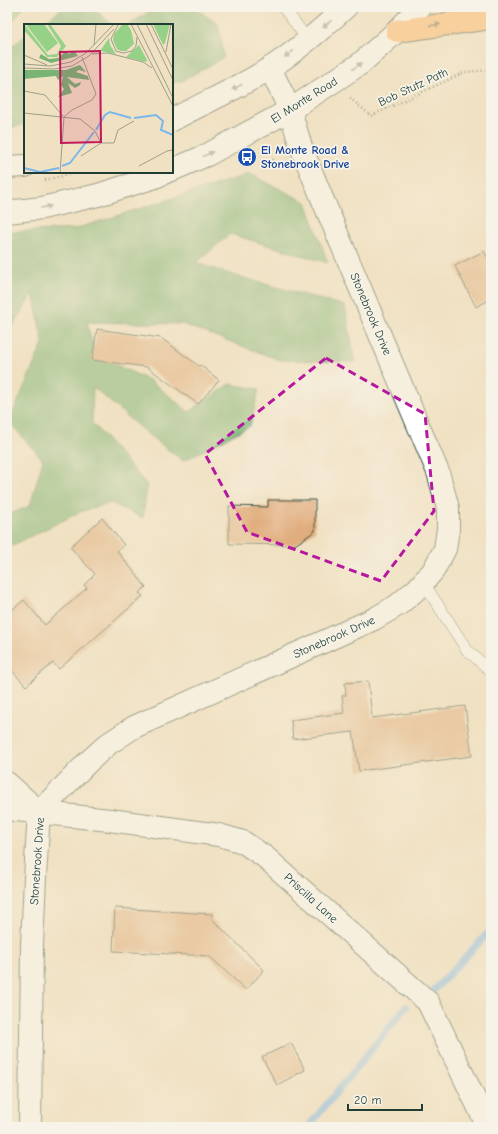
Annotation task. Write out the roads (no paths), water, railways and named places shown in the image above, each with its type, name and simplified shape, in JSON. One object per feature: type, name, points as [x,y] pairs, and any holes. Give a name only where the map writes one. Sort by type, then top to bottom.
[{"type":"highway","points":[[396,31],[491,18]]},
{"type":"street","points":[[173,120],[240,86],[270,68],[308,40],[346,7]]},
{"type":"street","name":"El Monte Road","points":[[173,170],[207,155],[290,110],[360,64],[420,7]]},
{"type":"street","name":"Stonebrook Drive","points":[[30,1127],[34,878],[39,812],[87,763],[108,744],[134,727],[374,619],[398,605],[423,582],[433,570],[445,549],[448,529],[448,508],[438,472],[301,147],[290,110],[270,68]]},
{"type":"street","points":[[7,167],[24,166]]},
{"type":"street","points":[[7,212],[42,208],[98,195],[164,173]]},
{"type":"street","points":[[7,783],[39,812]]},
{"type":"street","name":"Priscilla Lane","points":[[7,809],[110,820],[219,835],[243,842],[265,857],[428,1002],[488,1127]]},
{"type":"lane","points":[[284,7],[308,40]]},
{"type":"lane","points":[[423,582],[467,650],[491,671]]},
{"type":"waterway","points":[[434,990],[491,930]]},
{"type":"waterway","points":[[308,1127],[406,1007]]},
{"type":"place","name":"El Monte Road & Stonebrook Drive","points":[[247,157]]}]
